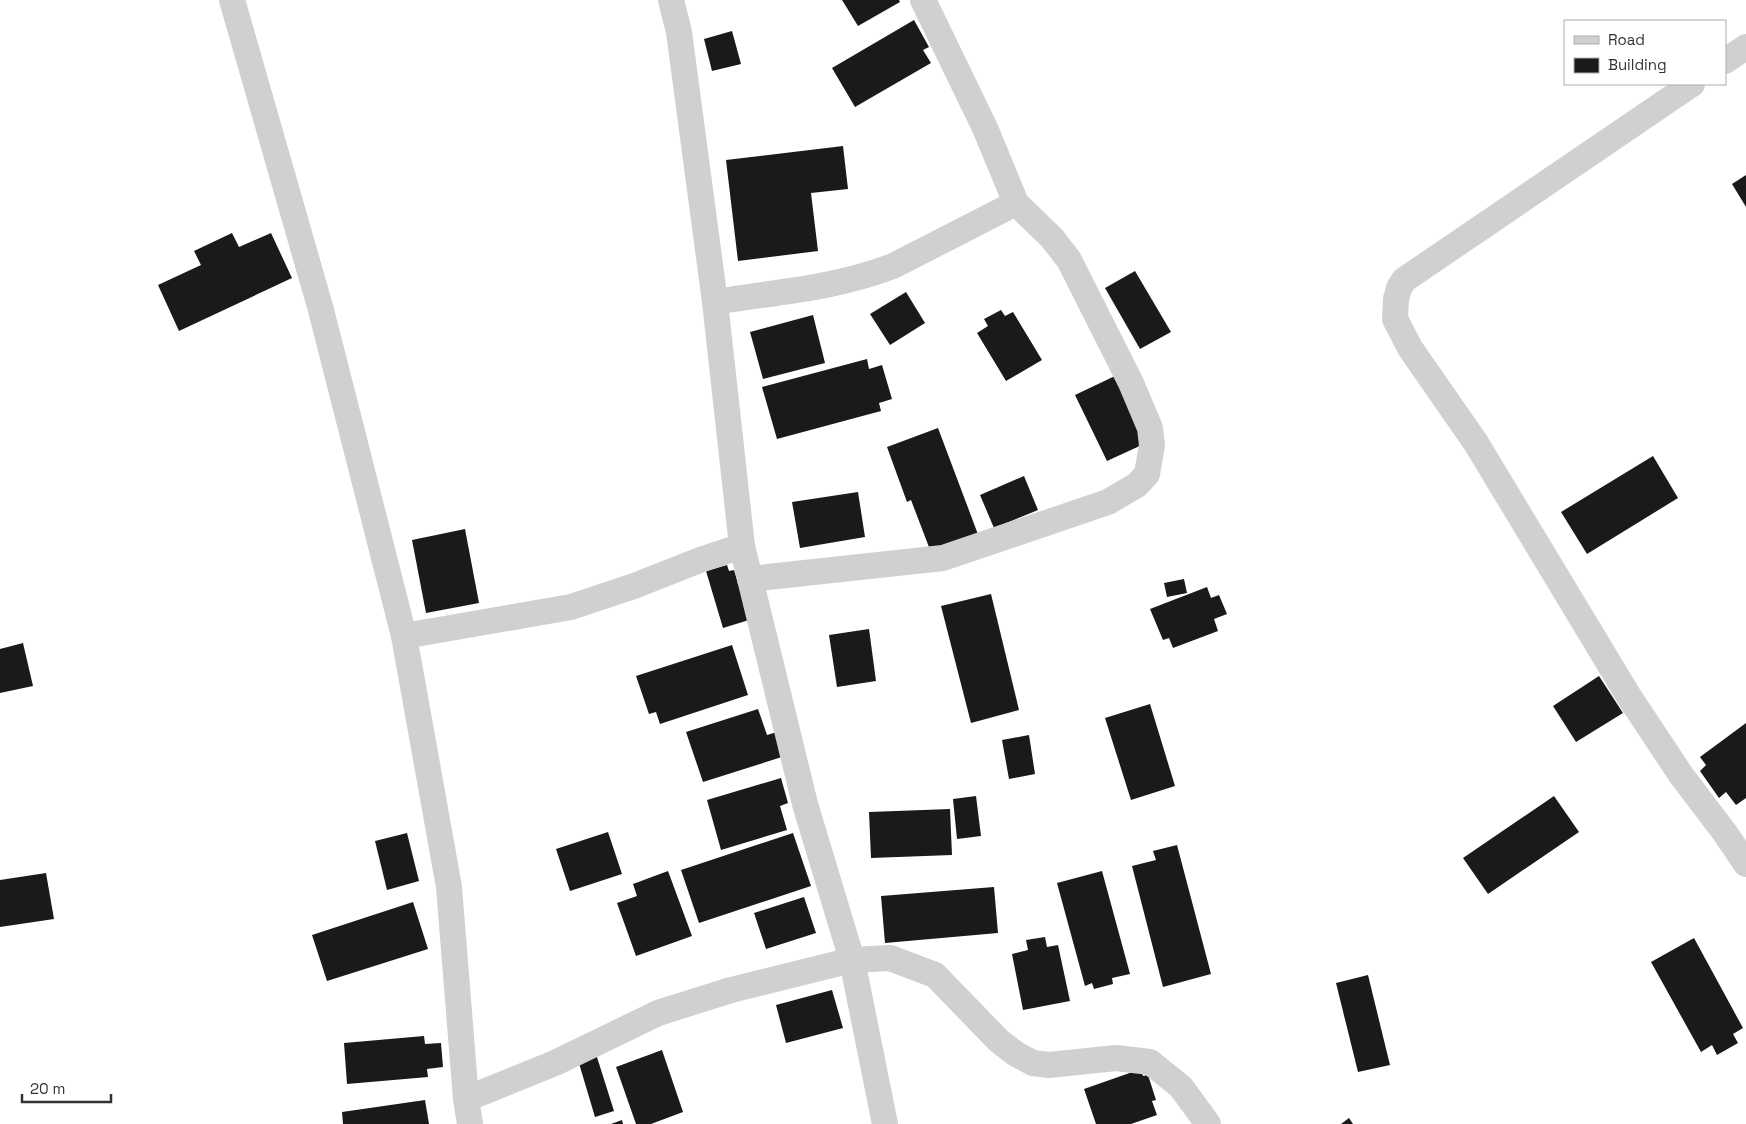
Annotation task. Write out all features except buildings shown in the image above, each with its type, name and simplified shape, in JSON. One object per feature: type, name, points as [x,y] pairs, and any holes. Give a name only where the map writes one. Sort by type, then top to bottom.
[{"type":"street","points":[[232,0],[321,310],[404,636],[449,887],[466,1099],[470,1124]]},
{"type":"street","points":[[671,0],[679,32],[715,302],[742,546],[805,804],[852,960],[884,1124]]},
{"type":"street","points":[[750,579],[943,558],[1108,502],[1137,485],[1147,474],[1152,445],[1150,428],[1132,382],[1069,260],[1052,238],[1016,204],[985,128],[923,0]]},
{"type":"street","points":[[1726,60],[1746,47]]},
{"type":"street","points":[[1691,85],[1404,280],[1396,299],[1395,319],[1410,348],[1476,443],[1628,695],[1681,775],[1746,864]]},
{"type":"street","points":[[715,302],[837,283],[872,274],[893,266],[1016,204]]},
{"type":"street","points":[[404,636],[571,607],[742,546]]},
{"type":"street","points":[[466,1099],[555,1063],[658,1013],[731,990],[852,960],[890,958],[935,975],[999,1041],[1016,1054],[1033,1063],[1048,1065],[1116,1058],[1150,1062],[1181,1087],[1208,1124]]}]
